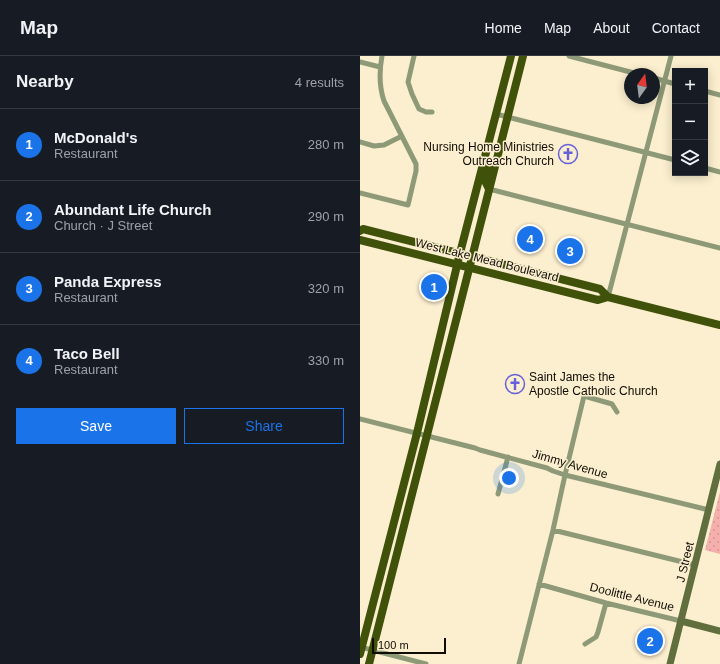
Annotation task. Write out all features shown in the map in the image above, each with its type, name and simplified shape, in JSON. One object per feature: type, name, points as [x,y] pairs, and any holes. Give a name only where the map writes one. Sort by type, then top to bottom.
[{"type":"main road","points":[[361,649],[417,433],[460,253],[511,56]]},
{"type":"main road","points":[[368,664],[523,56]]},
{"type":"main road","points":[[485,158],[488,167],[486,183],[489,189]]},
{"type":"main road","name":"West Lake Mead Boulevard","points":[[360,231],[363,229],[600,289],[608,297]]},
{"type":"main road","name":"West Lake Mead Boulevard","points":[[360,240],[598,300],[608,297],[720,325]]},
{"type":"main road","points":[[547,287],[552,282],[563,285],[571,282]]},
{"type":"main road","points":[[434,361],[437,364],[434,387],[437,395]]},
{"type":"street","points":[[360,193],[408,205],[416,171],[416,164],[384,101],[381,92],[379,77],[382,56]]},
{"type":"street","points":[[414,56],[408,82],[419,109],[426,112],[432,112]]},
{"type":"street","points":[[569,56],[624,70]]},
{"type":"street","points":[[608,297],[671,56]]},
{"type":"street","points":[[360,62],[380,67]]},
{"type":"street","points":[[660,80],[672,83]]},
{"type":"street","points":[[708,92],[720,95]]},
{"type":"street","points":[[496,114],[672,159]]},
{"type":"street","points":[[360,142],[374,146],[384,145],[402,136]]},
{"type":"street","points":[[708,169],[720,172]]},
{"type":"street","points":[[489,189],[720,248]]},
{"type":"street","points":[[519,664],[540,584],[584,396],[612,404],[617,412]]},
{"type":"street","name":"Jimmy Avenue","points":[[360,419],[508,457],[547,468],[565,475],[709,510]]},
{"type":"street","points":[[498,494],[508,457]]},
{"type":"street","name":"J Street","points":[[670,664],[720,464]]},
{"type":"street","points":[[553,530],[695,565]]},
{"type":"street","name":"Doolittle Avenue","points":[[540,584],[606,603],[720,631]]},
{"type":"street","points":[[586,644],[596,637],[606,603]]},
{"type":"street","points":[[361,649],[372,650],[426,664]]},
{"type":"shaded area","points":[[720,492],[720,554],[705,550]]},
{"type":"place","name":"Nursing Home Ministries Outreach Church","points":[[568,154]]},
{"type":"place","name":"Taco Bell","points":[[530,239]]},
{"type":"place","name":"Panda Express","points":[[570,251]]},
{"type":"place","name":"McDonald's","points":[[434,287]]},
{"type":"place","name":"Saint James the Apostle Catholic Church","points":[[515,384]]},
{"type":"place","name":"Abundant Life Church","points":[[650,641]]}]
